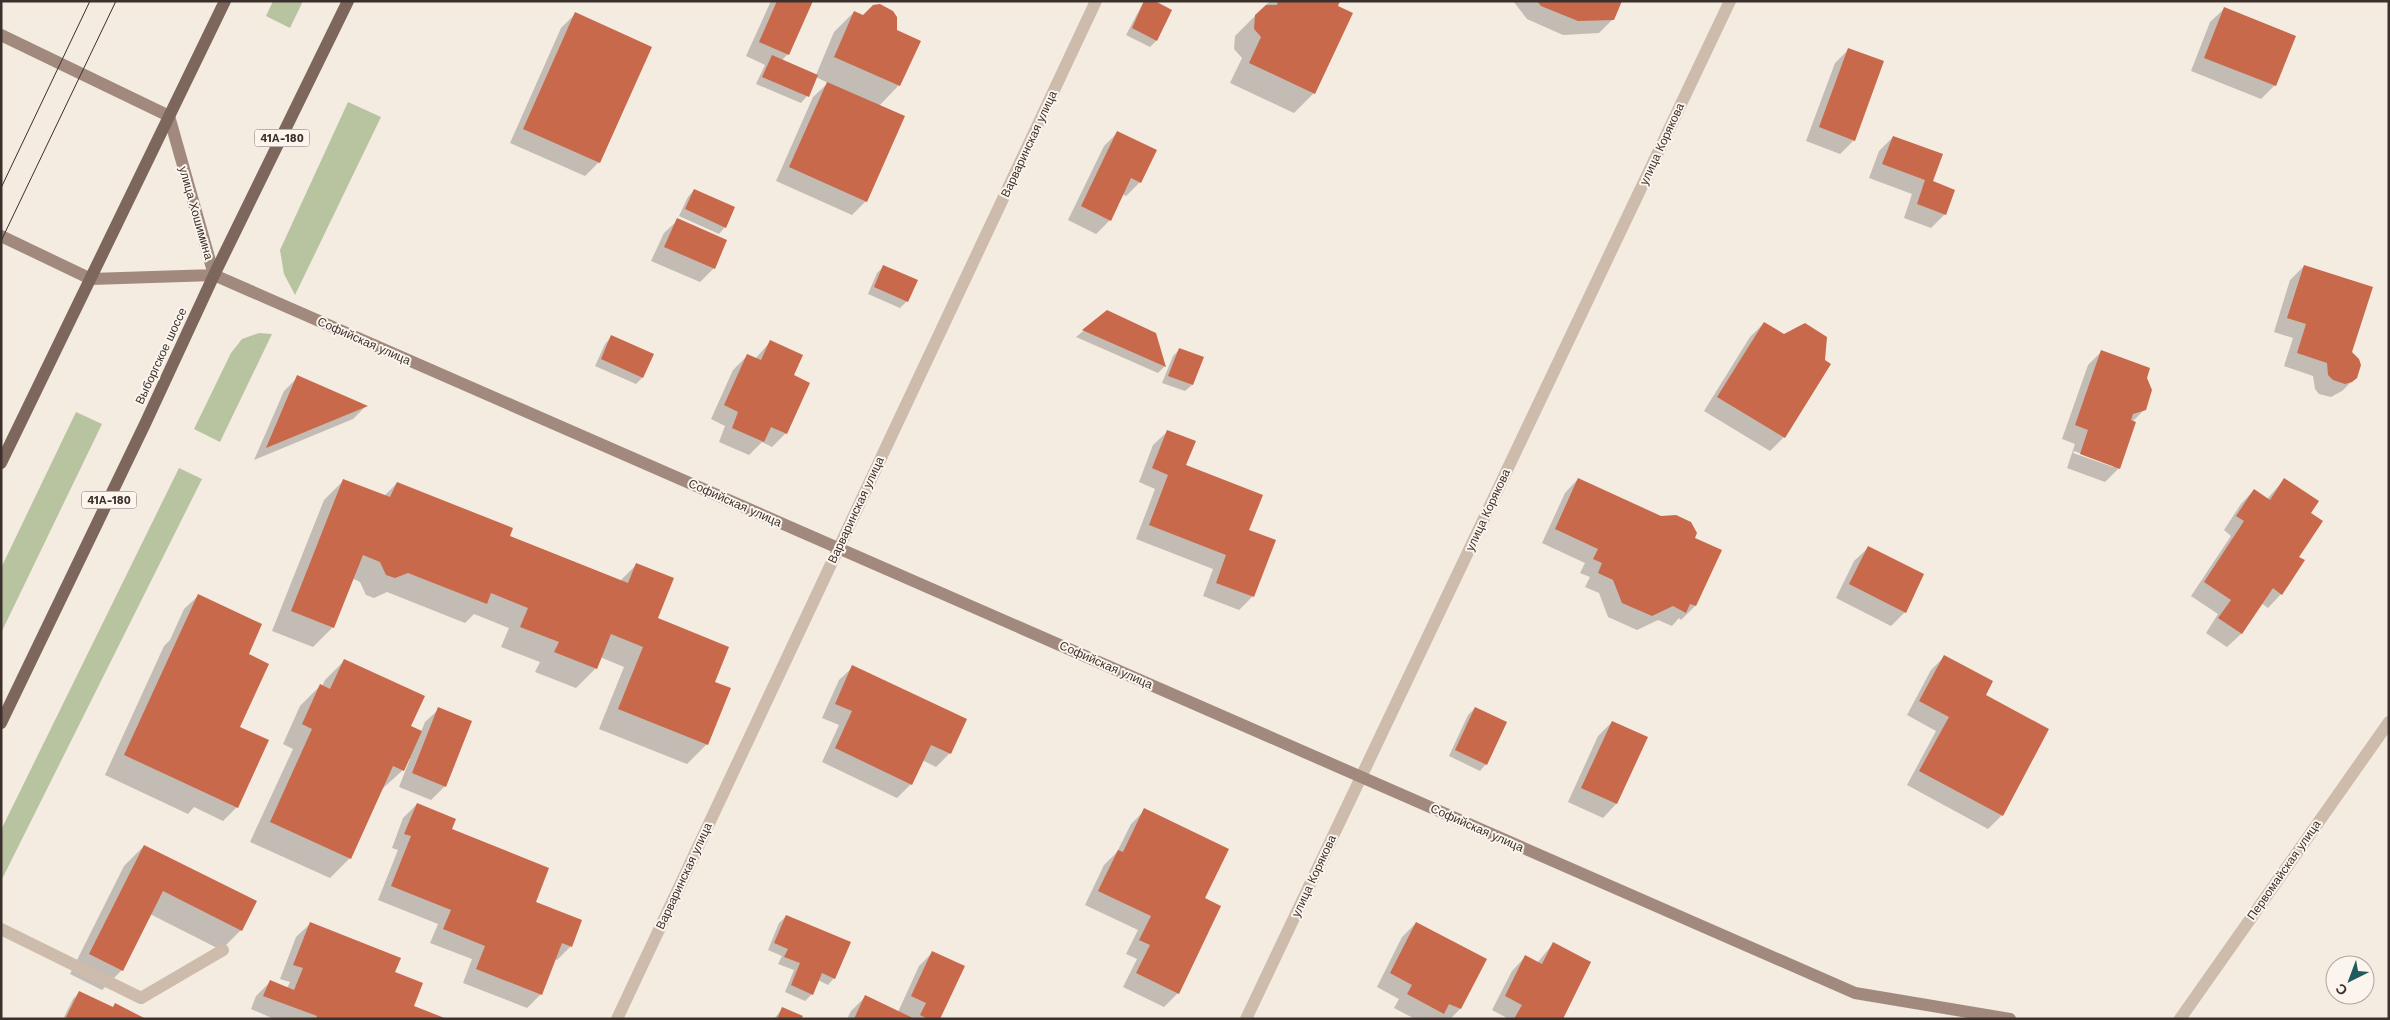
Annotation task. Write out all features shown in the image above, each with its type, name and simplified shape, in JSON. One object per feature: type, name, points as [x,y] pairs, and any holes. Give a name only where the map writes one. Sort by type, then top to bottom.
[{"type":"main road","points":[[1,463],[225,1]]},
{"type":"main road","name":"Выборгское шоссе","points":[[1,723],[145,424],[214,275],[348,1]]},
{"type":"street","name":"Варваринская улица","points":[[617,1019],[1096,1]]},
{"type":"street","name":"улица Корякова","points":[[1246,1019],[1730,1]]},
{"type":"street","points":[[1,35],[169,116]]},
{"type":"street","name":"улица Хошимина","points":[[1,236],[91,279],[214,275],[169,116]]},
{"type":"street","name":"Софийская улица","points":[[214,275],[1855,993],[2010,1019]]},
{"type":"street","name":"Первомайская улица","points":[[2180,1019],[2389,722]]},
{"type":"street","points":[[1,929],[141,998],[223,950]]},
{"type":"green space","points":[[273,1],[303,1],[290,28],[266,16]]},
{"type":"green space","points":[[348,102],[381,117],[295,295],[284,274],[280,250]]},
{"type":"green space","points":[[259,333],[272,334],[220,442],[194,429],[231,353],[242,339]]},
{"type":"green space","points":[[76,412],[102,424],[1,633],[1,568]]},
{"type":"green space","points":[[179,468],[202,479],[1,881],[1,830]]},
{"type":"building","points":[[777,1],[813,1],[789,55],[759,42]]},
{"type":"building","points":[[1144,1],[1155,1],[1172,10],[1157,41],[1132,28]]},
{"type":"building","points":[[1278,1],[1340,1],[1338,6],[1353,13],[1315,94],[1249,63],[1261,37],[1254,29],[1255,15],[1266,5],[1277,5]]},
{"type":"building","points":[[1537,1],[1622,1],[1614,20],[1578,21],[1541,6]]},
{"type":"building","points":[[880,4],[893,11],[897,17],[897,30],[921,41],[900,86],[834,57],[854,11],[863,15],[873,5]]},
{"type":"building","points":[[2224,7],[2296,36],[2276,86],[2204,58]]},
{"type":"building","points":[[575,12],[652,47],[600,163],[523,129]]},
{"type":"building","points":[[1848,48],[1884,61],[1855,141],[1819,127]]},
{"type":"building","points":[[772,55],[818,75],[809,97],[762,77]]},
{"type":"building","points":[[827,82],[905,116],[867,202],[789,167]]},
{"type":"building","points":[[1117,131],[1157,150],[1141,183],[1131,178],[1111,221],[1081,206]]},
{"type":"building","points":[[1893,136],[1943,154],[1933,181],[1955,190],[1946,215],[1917,204],[1925,180],[1882,164]]},
{"type":"building","points":[[694,189],[735,207],[726,228],[685,209]]},
{"type":"building","points":[[677,218],[727,240],[715,269],[664,247]]},
{"type":"building","points":[[883,265],[918,280],[908,302],[874,287]]},
{"type":"building","points":[[2304,265],[2373,287],[2352,352],[2359,359],[2361,365],[2357,378],[2352,382],[2345,384],[2333,380],[2328,375],[2327,363],[2297,353],[2306,324],[2287,318]]},
{"type":"building","points":[[1107,310],[1156,333],[1166,367],[1082,330]]},
{"type":"building","points":[[1764,322],[1784,334],[1805,323],[1827,337],[1825,360],[1831,364],[1785,438],[1717,397]]},
{"type":"building","points":[[611,335],[654,354],[643,378],[601,359]]},
{"type":"building","points":[[770,340],[803,355],[794,375],[810,383],[787,434],[771,427],[764,442],[732,428],[738,412],[724,405],[747,354],[761,360]]},
{"type":"building","points":[[1179,348],[1204,357],[1193,385],[1168,376]]},
{"type":"building","points":[[2101,350],[2150,368],[2147,378],[2152,390],[2146,410],[2133,414],[2131,420],[2136,422],[2120,469],[2080,454],[2088,430],[2075,425]]},
{"type":"building","points":[[297,375],[368,406],[266,448]]},
{"type":"building","points":[[1167,430],[1196,441],[1186,465],[1263,495],[1249,530],[1276,540],[1254,597],[1216,583],[1226,555],[1149,525],[1168,475],[1152,468]]},
{"type":"building","points":[[1578,478],[1661,516],[1676,515],[1691,522],[1697,533],[1695,538],[1722,550],[1696,606],[1690,604],[1686,613],[1673,606],[1652,616],[1622,603],[1613,580],[1598,573],[1602,563],[1593,559],[1598,549],[1555,529]]},
{"type":"building","points":[[2284,478],[2319,501],[2311,513],[2323,521],[2299,557],[2305,560],[2282,595],[2273,588],[2242,634],[2218,618],[2231,600],[2204,582],[2244,521],[2236,516],[2254,489],[2270,500]]},
{"type":"building","points":[[343,479],[390,497],[397,482],[513,528],[510,536],[628,583],[636,563],[674,578],[658,618],[729,647],[715,682],[731,688],[708,745],[618,709],[643,647],[611,634],[597,669],[554,652],[559,642],[520,627],[528,608],[491,593],[487,604],[408,573],[395,578],[386,575],[380,562],[363,555],[334,628],[291,611]]},
{"type":"building","points":[[1868,546],[1924,574],[1906,613],[1849,584]]},
{"type":"building","points":[[198,594],[262,624],[249,654],[269,664],[240,727],[269,740],[238,808],[124,755]]},
{"type":"building","points":[[1944,655],[1993,681],[1986,695],[2049,729],[2003,816],[1919,771],[1949,717],[1919,701]]},
{"type":"building","points":[[344,659],[425,696],[411,726],[422,731],[404,771],[393,766],[351,859],[270,822],[312,729],[302,724],[320,684],[330,689]]},
{"type":"building","points":[[852,665],[967,719],[951,754],[931,745],[912,785],[835,748],[852,711],[835,704]]},
{"type":"building","points":[[438,707],[472,721],[446,787],[412,773]]},
{"type":"building","points":[[1475,707],[1507,722],[1487,765],[1455,750]]},
{"type":"building","points":[[1612,721],[1648,737],[1617,804],[1581,788]]},
{"type":"building","points":[[417,803],[456,819],[452,829],[549,868],[536,902],[582,920],[572,947],[562,943],[542,995],[476,969],[485,946],[443,929],[451,910],[391,886],[411,836],[404,834]]},
{"type":"building","points":[[1144,808],[1229,849],[1205,898],[1221,906],[1179,994],[1136,973],[1150,945],[1139,940],[1151,916],[1098,891],[1118,850],[1123,852]]},
{"type":"building","points":[[144,845],[257,901],[242,931],[163,891],[123,971],[89,954]]},
{"type":"building","points":[[786,915],[851,942],[835,979],[822,973],[813,995],[791,985],[800,963],[784,957],[788,949],[774,943]]},
{"type":"building","points":[[310,922],[401,958],[395,972],[423,983],[414,1006],[447,1019],[316,1019],[317,1016],[263,996],[270,980],[294,990],[303,968],[293,965]]},
{"type":"building","points":[[1416,922],[1487,959],[1461,1009],[1449,1004],[1444,1014],[1407,994],[1412,985],[1390,973]]},
{"type":"building","points":[[1553,942],[1591,962],[1563,1019],[1514,1019],[1522,1005],[1505,996],[1525,955],[1542,964]]},
{"type":"building","points":[[932,951],[965,966],[940,1019],[928,1019],[920,1015],[926,1003],[911,996]]},
{"type":"building","points":[[79,991],[113,1007],[115,1003],[146,1019],[70,1019],[66,1017]]},
{"type":"building","points":[[865,995],[915,1019],[854,1019]]},
{"type":"building","points":[[782,1007],[803,1016],[801,1019],[777,1019]]},
{"type":"tram line","points":[[1,188],[90,1]]},
{"type":"tram line","points":[[1,241],[116,1]]}]
